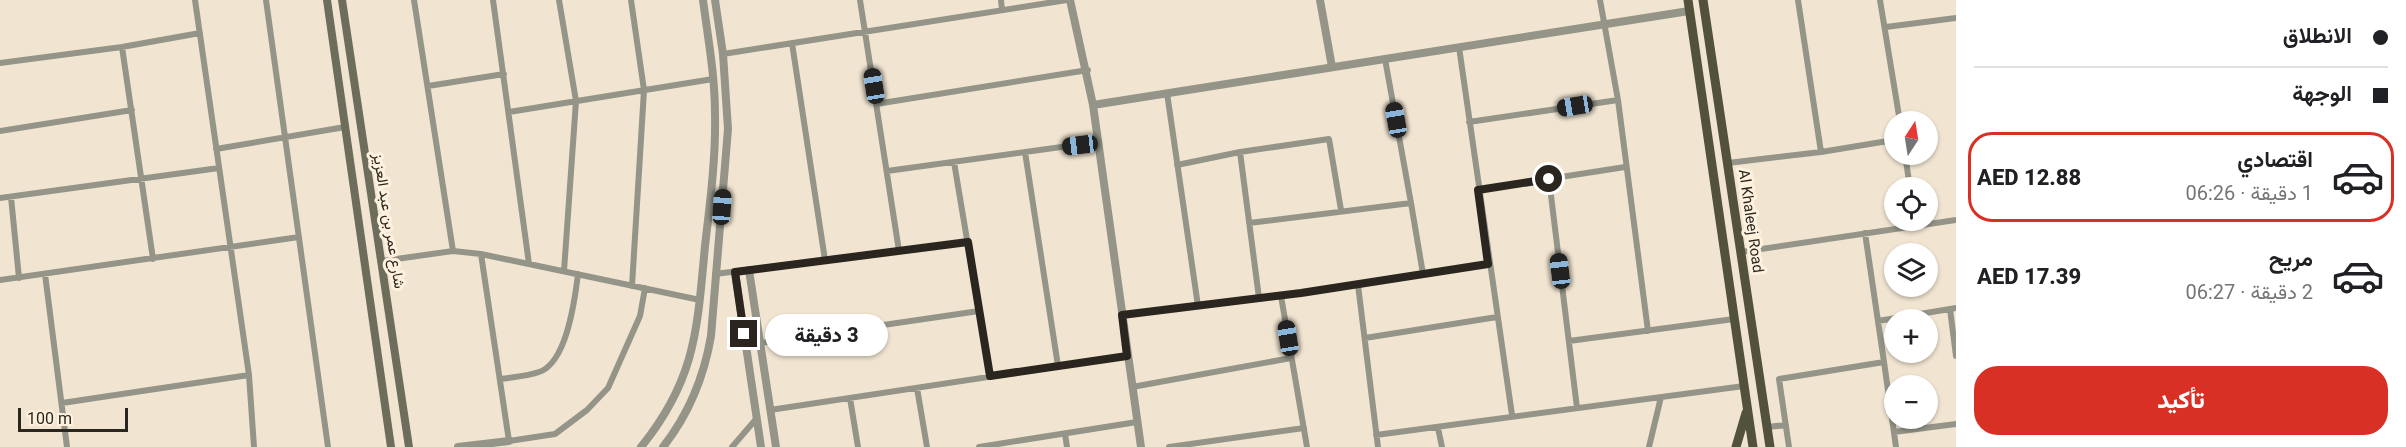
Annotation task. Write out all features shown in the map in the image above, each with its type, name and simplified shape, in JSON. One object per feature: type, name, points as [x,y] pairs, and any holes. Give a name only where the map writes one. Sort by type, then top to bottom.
[{"type":"main road","points":[[327,0],[391,447]]},
{"type":"main road","name":"شارع عمر بن عبد العزيز","points":[[342,0],[409,447]]},
{"type":"main road","name":"Al Khaleej Road","points":[[1688,0],[1753,447]]},
{"type":"main road","name":"Al Khaleej Road","points":[[1703,0],[1770,447]]},
{"type":"main road","points":[[1736,447],[1747,408]]},
{"type":"street","points":[[195,0],[249,375],[254,447]]},
{"type":"street","points":[[266,0],[328,447]]},
{"type":"street","points":[[414,0],[453,251]]},
{"type":"street","points":[[493,0],[529,264]]},
{"type":"street","points":[[559,0],[576,101],[564,271]]},
{"type":"street","points":[[631,0],[644,90],[632,286]]},
{"type":"street","points":[[641,447],[665,416],[679,389],[697,335],[713,170],[715,114],[703,0]]},
{"type":"street","points":[[663,447],[688,411],[707,361],[728,129],[723,54],[715,0]]},
{"type":"street","points":[[860,0],[899,251]]},
{"type":"street","points":[[1001,0],[1002,10]]},
{"type":"street","points":[[723,54],[1069,0],[1088,70],[1141,447]]},
{"type":"street","points":[[1320,0],[1332,67]]},
{"type":"street","points":[[1600,0],[1618,100],[1648,331]]},
{"type":"street","points":[[1798,0],[1821,152]]},
{"type":"street","points":[[1880,0],[1898,111]]},
{"type":"street","points":[[1093,105],[1689,11]]},
{"type":"street","points":[[1886,27],[1956,18]]},
{"type":"street","points":[[0,63],[122,47],[200,33]]},
{"type":"street","points":[[792,43],[825,260]]},
{"type":"street","points":[[122,47],[153,259]]},
{"type":"street","points":[[1459,47],[1488,264],[1512,415]]},
{"type":"street","points":[[1385,59],[1423,274]]},
{"type":"street","points":[[876,104],[1088,70]]},
{"type":"street","points":[[428,86],[504,74]]},
{"type":"street","points":[[509,112],[713,79]]},
{"type":"street","points":[[1167,93],[1198,306]]},
{"type":"street","points":[[1469,122],[1618,100]]},
{"type":"street","points":[[0,131],[132,111]]},
{"type":"street","points":[[216,149],[345,127]]},
{"type":"street","points":[[1177,165],[1240,152],[1329,139],[1341,210]]},
{"type":"street","points":[[887,171],[1098,142]]},
{"type":"street","points":[[1728,163],[1884,142]]},
{"type":"street","points":[[1025,152],[1058,366]]},
{"type":"street","points":[[1240,152],[1259,298]]},
{"type":"street","points":[[954,162],[990,376]]},
{"type":"street","points":[[1478,190],[1625,167]]},
{"type":"street","points":[[0,198],[219,168]]},
{"type":"street","points":[[1549,179],[1577,408]]},
{"type":"street","points":[[11,197],[19,278]]},
{"type":"street","points":[[1249,223],[1411,203]]},
{"type":"street","points":[[1938,221],[1956,220]]},
{"type":"street","points":[[1741,252],[1884,229]]},
{"type":"street","points":[[1789,447],[1779,379],[1884,362],[1865,233]]},
{"type":"street","points":[[0,280],[299,237]]},
{"type":"street","points":[[716,274],[968,242]]},
{"type":"street","points":[[382,261],[453,251],[481,254],[700,300]]},
{"type":"street","points":[[481,254],[501,379],[508,441]]},
{"type":"street","points":[[1122,315],[1281,296],[1488,264]]},
{"type":"street","points":[[750,270],[776,447]]},
{"type":"street","points":[[735,272],[761,447]]},
{"type":"street","points":[[45,274],[67,447]]},
{"type":"street","points":[[501,379],[541,372],[551,364],[567,335],[578,274]]},
{"type":"street","points":[[1358,285],[1378,447]]},
{"type":"street","points":[[458,447],[555,434],[587,410],[608,388],[640,316],[645,288]]},
{"type":"street","points":[[1281,296],[1307,447]]},
{"type":"street","points":[[1878,321],[1953,308],[1956,356]]},
{"type":"street","points":[[760,343],[979,311]]},
{"type":"street","points":[[1365,338],[1497,317]]},
{"type":"street","points":[[1569,340],[1734,319]]},
{"type":"street","points":[[770,410],[1127,356]]},
{"type":"street","points":[[1132,387],[1291,358]]},
{"type":"street","points":[[1884,363],[1896,447]]},
{"type":"street","points":[[62,403],[249,375]]},
{"type":"street","points":[[1376,435],[1438,428],[1512,415],[1744,386]]},
{"type":"street","points":[[917,388],[927,447]]},
{"type":"street","points":[[1649,447],[1661,396]]},
{"type":"street","points":[[850,398],[858,447]]},
{"type":"street","points":[[732,447],[756,418]]},
{"type":"street","points":[[979,447],[997,446],[1137,422]]},
{"type":"street","points":[[1767,427],[1786,424]]},
{"type":"street","points":[[1894,432],[1956,424]]},
{"type":"street","points":[[1169,447],[1218,444],[1304,428]]},
{"type":"street","points":[[1438,428],[1442,447]]},
{"type":"street","points":[[1065,434],[1067,447]]},
{"type":"route","points":[[744,334],[735,272],[968,242],[990,376],[1127,356],[1122,315],[1301,293],[1488,264],[1478,190],[1549,179]]}]
